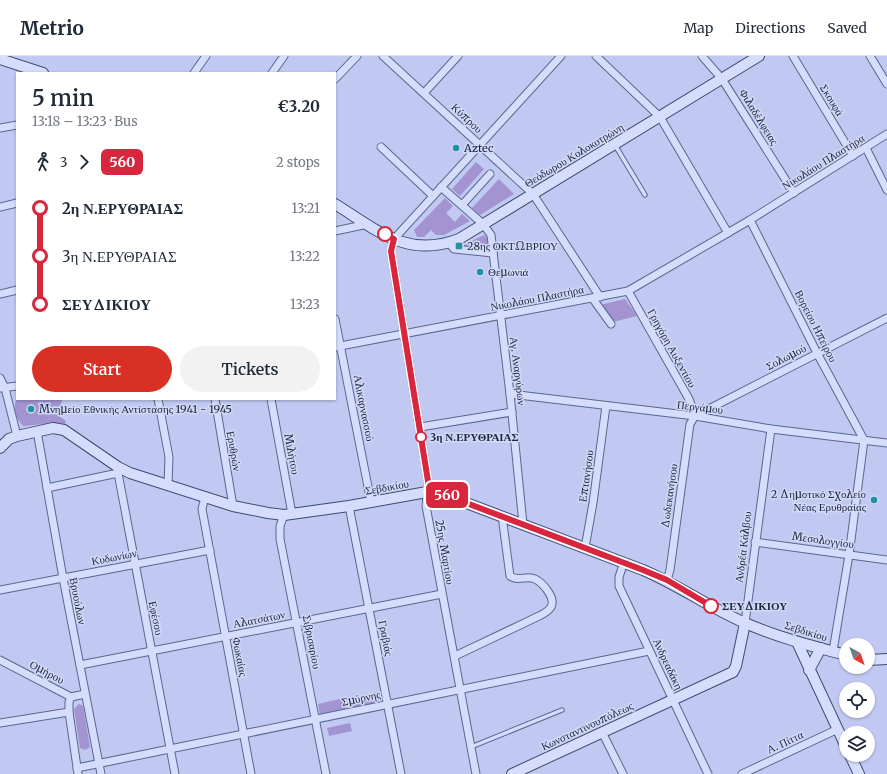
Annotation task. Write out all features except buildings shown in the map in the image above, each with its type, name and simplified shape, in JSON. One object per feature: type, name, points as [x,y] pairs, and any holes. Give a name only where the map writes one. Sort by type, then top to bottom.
[{"type":"street","points":[[195,72],[206,56]]},
{"type":"street","points":[[273,72],[284,56]]},
{"type":"street","points":[[336,78],[356,56]]},
{"type":"street","name":"Κύπρου","points":[[383,56],[533,194],[611,324]]},
{"type":"street","points":[[424,93],[458,56]]},
{"type":"street","points":[[394,239],[561,56]]},
{"type":"street","points":[[596,56],[660,117],[728,233]]},
{"type":"street","name":"Φιλαδέλφειας","points":[[702,56],[722,79],[794,193]]},
{"type":"street","name":"Θεόδωρου Κολοκοτρώνη","points":[[336,205],[394,239],[412,246],[427,247],[449,243],[459,239],[484,224],[759,56]]},
{"type":"street","name":"Σκουφά","points":[[793,56],[853,156]]},
{"type":"street","points":[[870,56],[887,84]]},
{"type":"street","points":[[0,59],[20,69],[37,72]]},
{"type":"street","points":[[0,128],[16,125]]},
{"type":"street","name":"Νικολάου Πλαστήρα","points":[[338,347],[628,291],[750,220],[887,134]]},
{"type":"street","points":[[381,147],[433,196]]},
{"type":"street","points":[[866,148],[887,190]]},
{"type":"street","points":[[462,206],[500,163]]},
{"type":"street","points":[[441,187],[484,224]]},
{"type":"street","points":[[0,207],[16,203]]},
{"type":"street","name":"Βορείου Ηπείρου","points":[[750,220],[817,353],[864,440]]},
{"type":"street","points":[[336,231],[369,224]]},
{"type":"street","name":"Αγ. Αναργύρων","points":[[484,224],[491,235],[524,524]]},
{"type":"street","name":"25ης Μαρτίου","points":[[394,239],[391,251],[428,481],[426,506],[476,774]]},
{"type":"street","points":[[449,243],[454,249],[493,253]]},
{"type":"street","points":[[0,294],[16,290]]},
{"type":"street","name":"Γρηγόρη Αυξεντίου","points":[[628,291],[689,399],[695,416]]},
{"type":"street","name":"Σολωμού","points":[[695,416],[887,318]]},
{"type":"street","name":"Αλικαρνασσού","points":[[336,328],[338,347],[371,502]]},
{"type":"street","points":[[0,378],[17,436],[9,439],[0,448]]},
{"type":"street","points":[[2,388],[16,386]]},
{"type":"street","name":"Περγάμου","points":[[510,394],[695,416],[771,429],[887,443]]},
{"type":"street","points":[[158,400],[169,457],[168,485]]},
{"type":"street","name":"Ερυθρών","points":[[215,400],[233,506]]},
{"type":"street","name":"Μιλήτου","points":[[271,400],[288,514]]},
{"type":"street","name":"Επτανήσου","points":[[585,548],[593,503],[606,406]]},
{"type":"street","points":[[420,427],[512,412]]},
{"type":"street","name":"Δωδεκανήσου","points":[[667,580],[670,570],[690,424],[695,416]]},
{"type":"street","name":"Σεβδικίου","points":[[17,436],[53,428],[64,430],[118,470],[233,506],[268,514],[288,514],[349,506],[428,492],[440,493],[624,562],[667,580],[722,612],[745,623],[797,642],[839,653]]},
{"type":"street","name":"Ανδρέα Κάλβου","points":[[672,699],[733,672],[736,666],[745,623],[771,429]]},
{"type":"street","name":"Βρυούλων","points":[[37,431],[63,578],[101,774]]},
{"type":"street","points":[[833,651],[849,555],[864,440]]},
{"type":"street","points":[[47,488],[118,470]]},
{"type":"street","name":"Εφέσου","points":[[118,470],[134,564],[175,774]]},
{"type":"street","name":"Φωκαίας","points":[[205,497],[202,508],[224,636],[251,774]]},
{"type":"street","name":"Γραβιάς","points":[[349,506],[401,774]]},
{"type":"street","name":"Σιβρισαρίου","points":[[288,514],[280,526],[280,540],[326,774]]},
{"type":"street","points":[[454,656],[538,616],[547,611],[551,606],[552,601],[545,587],[539,582],[533,578],[517,579],[510,576],[502,516]]},
{"type":"street","name":"Μεσολογγίου","points":[[755,542],[887,560]]},
{"type":"street","name":"Κυδωνίων","points":[[0,590],[210,550]]},
{"type":"street","name":"Ανδρεαδάκη","points":[[624,562],[619,577],[619,586],[708,774]]},
{"type":"street","name":"Αλατσάτων","points":[[80,665],[442,594]]},
{"type":"street","points":[[797,642],[838,730]]},
{"type":"street","points":[[809,670],[821,648]]},
{"type":"street","name":"Σμύρνης","points":[[78,771],[99,763],[649,651]]},
{"type":"street","points":[[875,660],[887,659]]},
{"type":"street","name":"Ομήρου","points":[[0,660],[71,697],[85,694]]},
{"type":"street","points":[[71,697],[69,702],[69,712],[78,771]]},
{"type":"street","name":"Κωνσταντινουπόλεως","points":[[512,774],[672,699]]},
{"type":"street","points":[[0,723],[69,712]]},
{"type":"street","name":"Α. Πίττα","points":[[742,774],[838,730]]},
{"type":"street","points":[[602,732],[623,774]]},
{"type":"street","points":[[853,762],[859,774]]},
{"type":"lane","points":[[615,144],[645,195]]},
{"type":"lane","points":[[471,747],[562,710]]},
{"type":"shaded area","points":[[476,162],[484,169],[460,196],[452,189]]},
{"type":"shaded area","points":[[499,179],[514,194],[480,215],[472,208]]},
{"type":"shaded area","points":[[445,198],[453,206],[446,213],[455,222],[462,214],[470,221],[444,235],[436,235],[431,230],[424,237],[417,237],[414,230]]},
{"type":"shaded area","points":[[484,235],[489,240],[489,247],[462,246]]},
{"type":"shaded area","points":[[625,299],[637,316],[613,322],[600,305]]},
{"type":"shaded area","points":[[62,400],[59,416],[66,421],[65,424],[56,423],[24,426],[17,417],[15,409],[16,401]]},
{"type":"shaded area","points":[[379,692],[381,702],[353,708],[351,698]]},
{"type":"shaded area","points":[[344,698],[346,710],[320,715],[318,704]]},
{"type":"shaded area","points":[[79,704],[83,706],[90,747],[85,750],[80,748],[74,709]]},
{"type":"shaded area","points":[[350,723],[352,731],[329,736],[327,728]]},
{"type":"bus line","name":"560","points":[[385,234],[394,239],[391,245],[391,251],[420,427],[428,481],[428,492],[440,493],[643,570],[667,580],[711,606]]},
{"type":"place","name":"Aztec","points":[[456,148]]},
{"type":"place","name":"28ης ΟΚΤΩΒΡΙΟΥ","points":[[459,246]]},
{"type":"place","name":"Θεμωνιά","points":[[480,272]]},
{"type":"place","name":"Μνημείο Εθνικής Αντίστασης 1941 - 1945","points":[[31,409]]},
{"type":"place","name":"3η Ν.ΕΡΥΘΡΑΙΑΣ","points":[[421,437]]},
{"type":"place","name":"2 Δημοτικό Σχολείο Νέας Ερυθραίας","points":[[874,500]]},
{"type":"place","name":"ΣΕΥΔΙΚΙΟΥ","points":[[711,606]]}]
